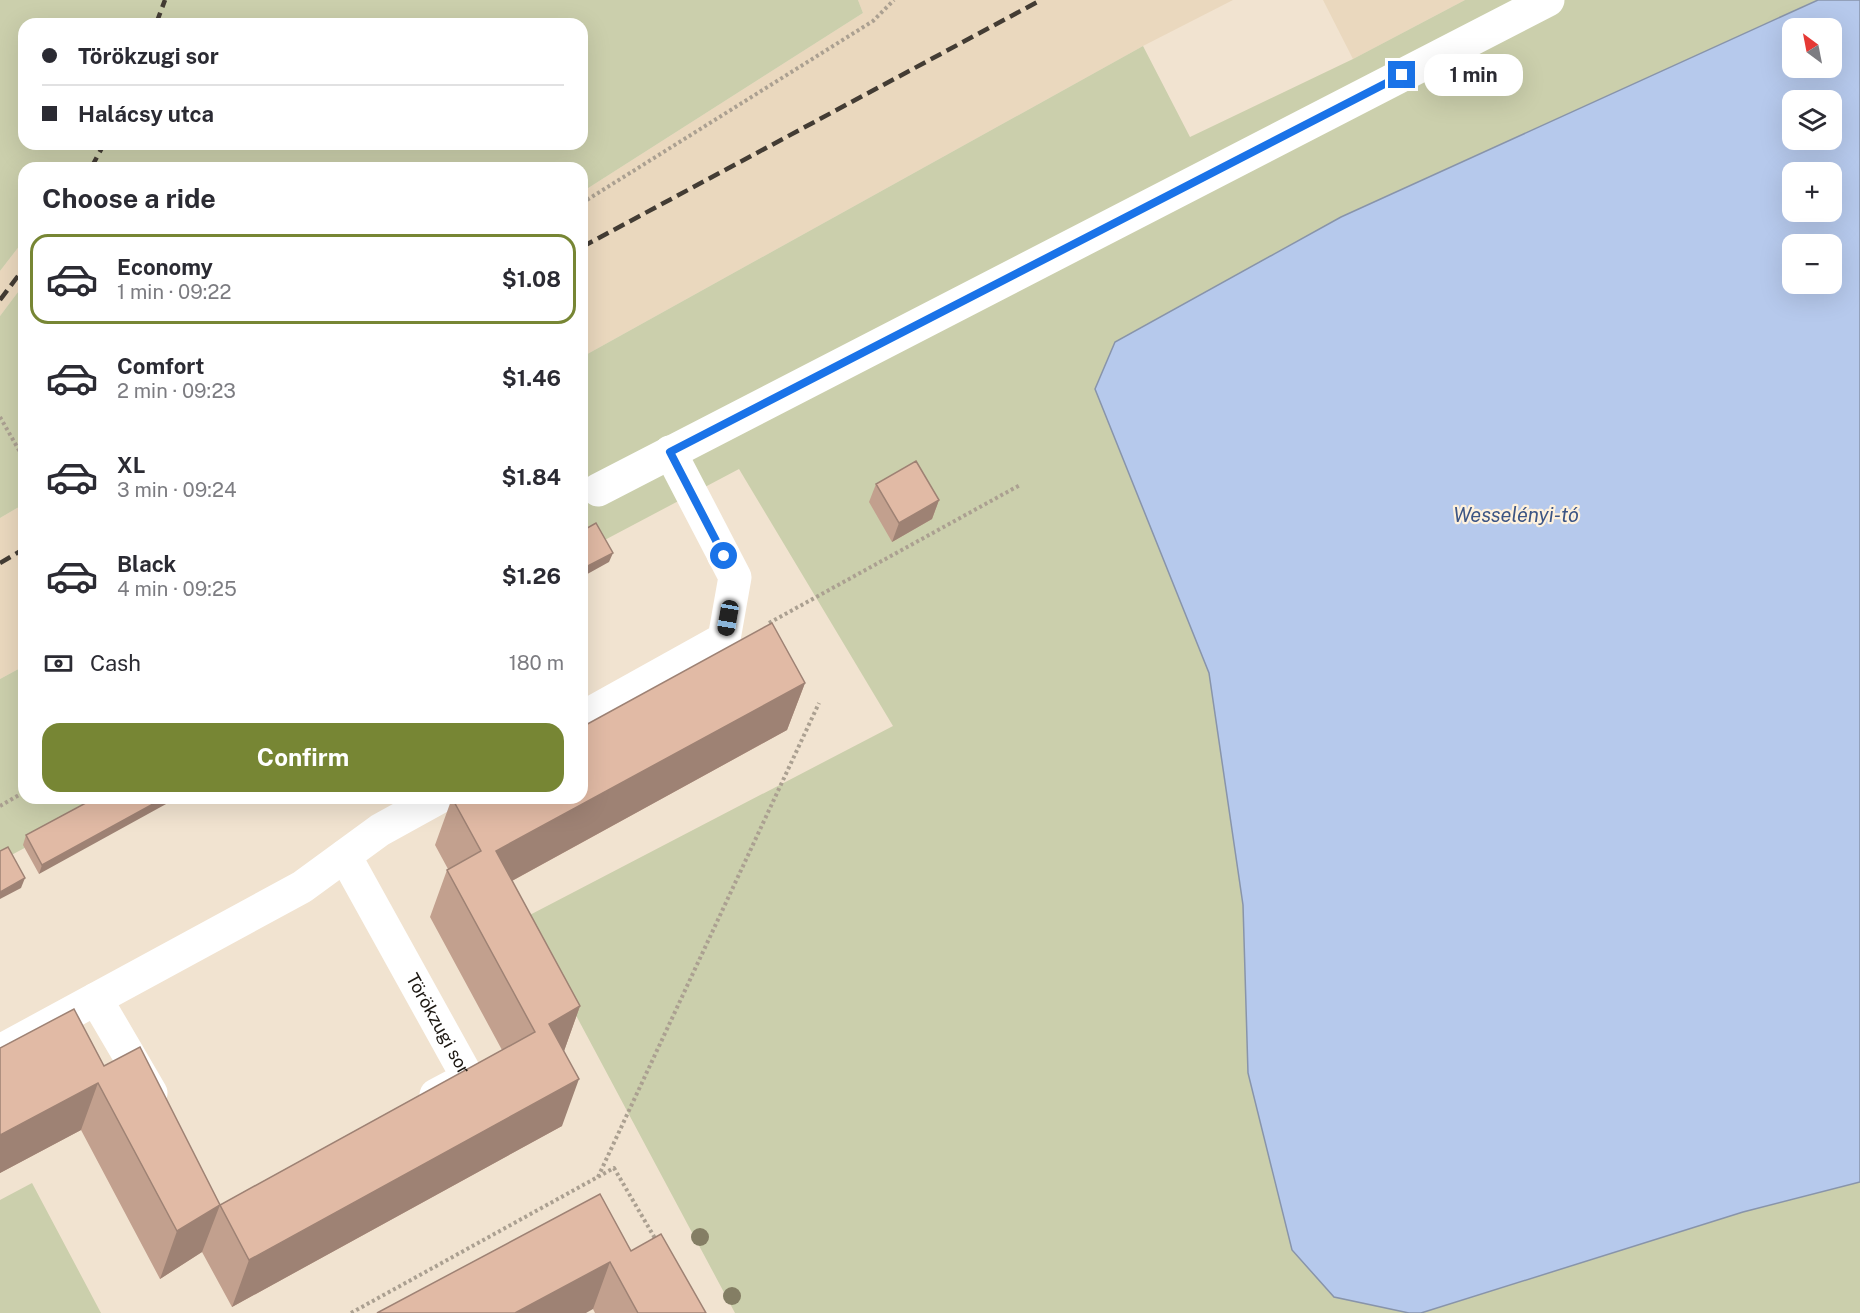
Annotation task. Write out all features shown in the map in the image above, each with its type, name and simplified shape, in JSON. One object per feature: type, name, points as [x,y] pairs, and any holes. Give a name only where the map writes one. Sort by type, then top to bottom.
[{"type":"street","points":[[598,490],[1548,0]]},
{"type":"street","points":[[588,715],[724,639],[735,577],[670,452]]},
{"type":"street","points":[[0,1051],[302,887],[380,831],[427,804]]},
{"type":"street","name":"Törökzugi sor","points":[[345,856],[468,1078],[405,1111]]},
{"type":"street","points":[[96,999],[166,1120]]},
{"type":"path","points":[[588,199],[873,21],[894,0]]},
{"type":"path","points":[[0,417],[18,448]]},
{"type":"path","points":[[769,623],[1020,485]]},
{"type":"path","points":[[598,1177],[819,703]]},
{"type":"path","points":[[0,806],[18,796]]},
{"type":"path","points":[[351,1313],[614,1168],[660,1245]]},
{"type":"shaded area","points":[[858,0],[1233,0],[1143,46],[588,354],[588,188],[863,13]]},
{"type":"shaded area","points":[[1323,0],[1465,0],[1353,59]]},
{"type":"shaded area","points":[[18,248],[18,292],[0,316],[0,271]]},
{"type":"shaded area","points":[[18,508],[18,669],[0,679],[0,518]]},
{"type":"green space","points":[[0,0],[858,0],[863,13],[588,188],[588,162],[18,162],[18,248],[0,271]]},
{"type":"green space","points":[[1465,0],[1860,0],[1860,1313],[735,1313],[524,918],[893,726],[739,469],[588,549],[588,354],[1143,46],[1190,137],[1353,59]]},
{"type":"green space","points":[[18,292],[18,508],[0,518],[0,316]]},
{"type":"green space","points":[[18,669],[18,804],[108,804],[0,861],[0,679]]},
{"type":"green space","points":[[32,1183],[101,1313],[0,1313],[0,1200]]},
{"type":"water","name":"Wesselényi-tó","points":[[1818,0],[1860,0],[1860,1182],[1743,1212],[1421,1313],[1409,1313],[1334,1297],[1292,1250],[1248,1073],[1243,905],[1209,673],[1095,389],[1115,342],[1341,217]]},
{"type":"building","points":[[916,461],[939,500],[899,523],[876,484]]},
{"type":"building","points":[[596,523],[613,553],[588,566],[588,528]]},
{"type":"building","points":[[772,623],[805,683],[588,801],[588,724]]},
{"type":"building","points":[[84,804],[153,804],[42,865],[26,835]]},
{"type":"building","points":[[455,804],[582,804],[496,851],[580,1006],[549,1024],[579,1079],[249,1260],[220,1205],[535,1032],[447,870],[481,851]]},
{"type":"building","points":[[8,847],[25,878],[0,892],[0,851]]},
{"type":"building","points":[[74,1009],[104,1066],[140,1047],[220,1205],[177,1231],[98,1083],[0,1135],[0,1048]]},
{"type":"building","points":[[600,1194],[631,1251],[661,1234],[706,1313],[638,1313],[610,1262],[515,1313],[377,1313]]},
{"type":"railway","points":[[158,18],[165,0]]},
{"type":"railway","points":[[588,244],[1041,0]]},
{"type":"railway","points":[[94,162],[101,150]]},
{"type":"railway","points":[[0,300],[18,276]]},
{"type":"railway","points":[[0,563],[18,552]]},
{"type":"route","points":[[724,556],[670,452],[1402,75]]}]
